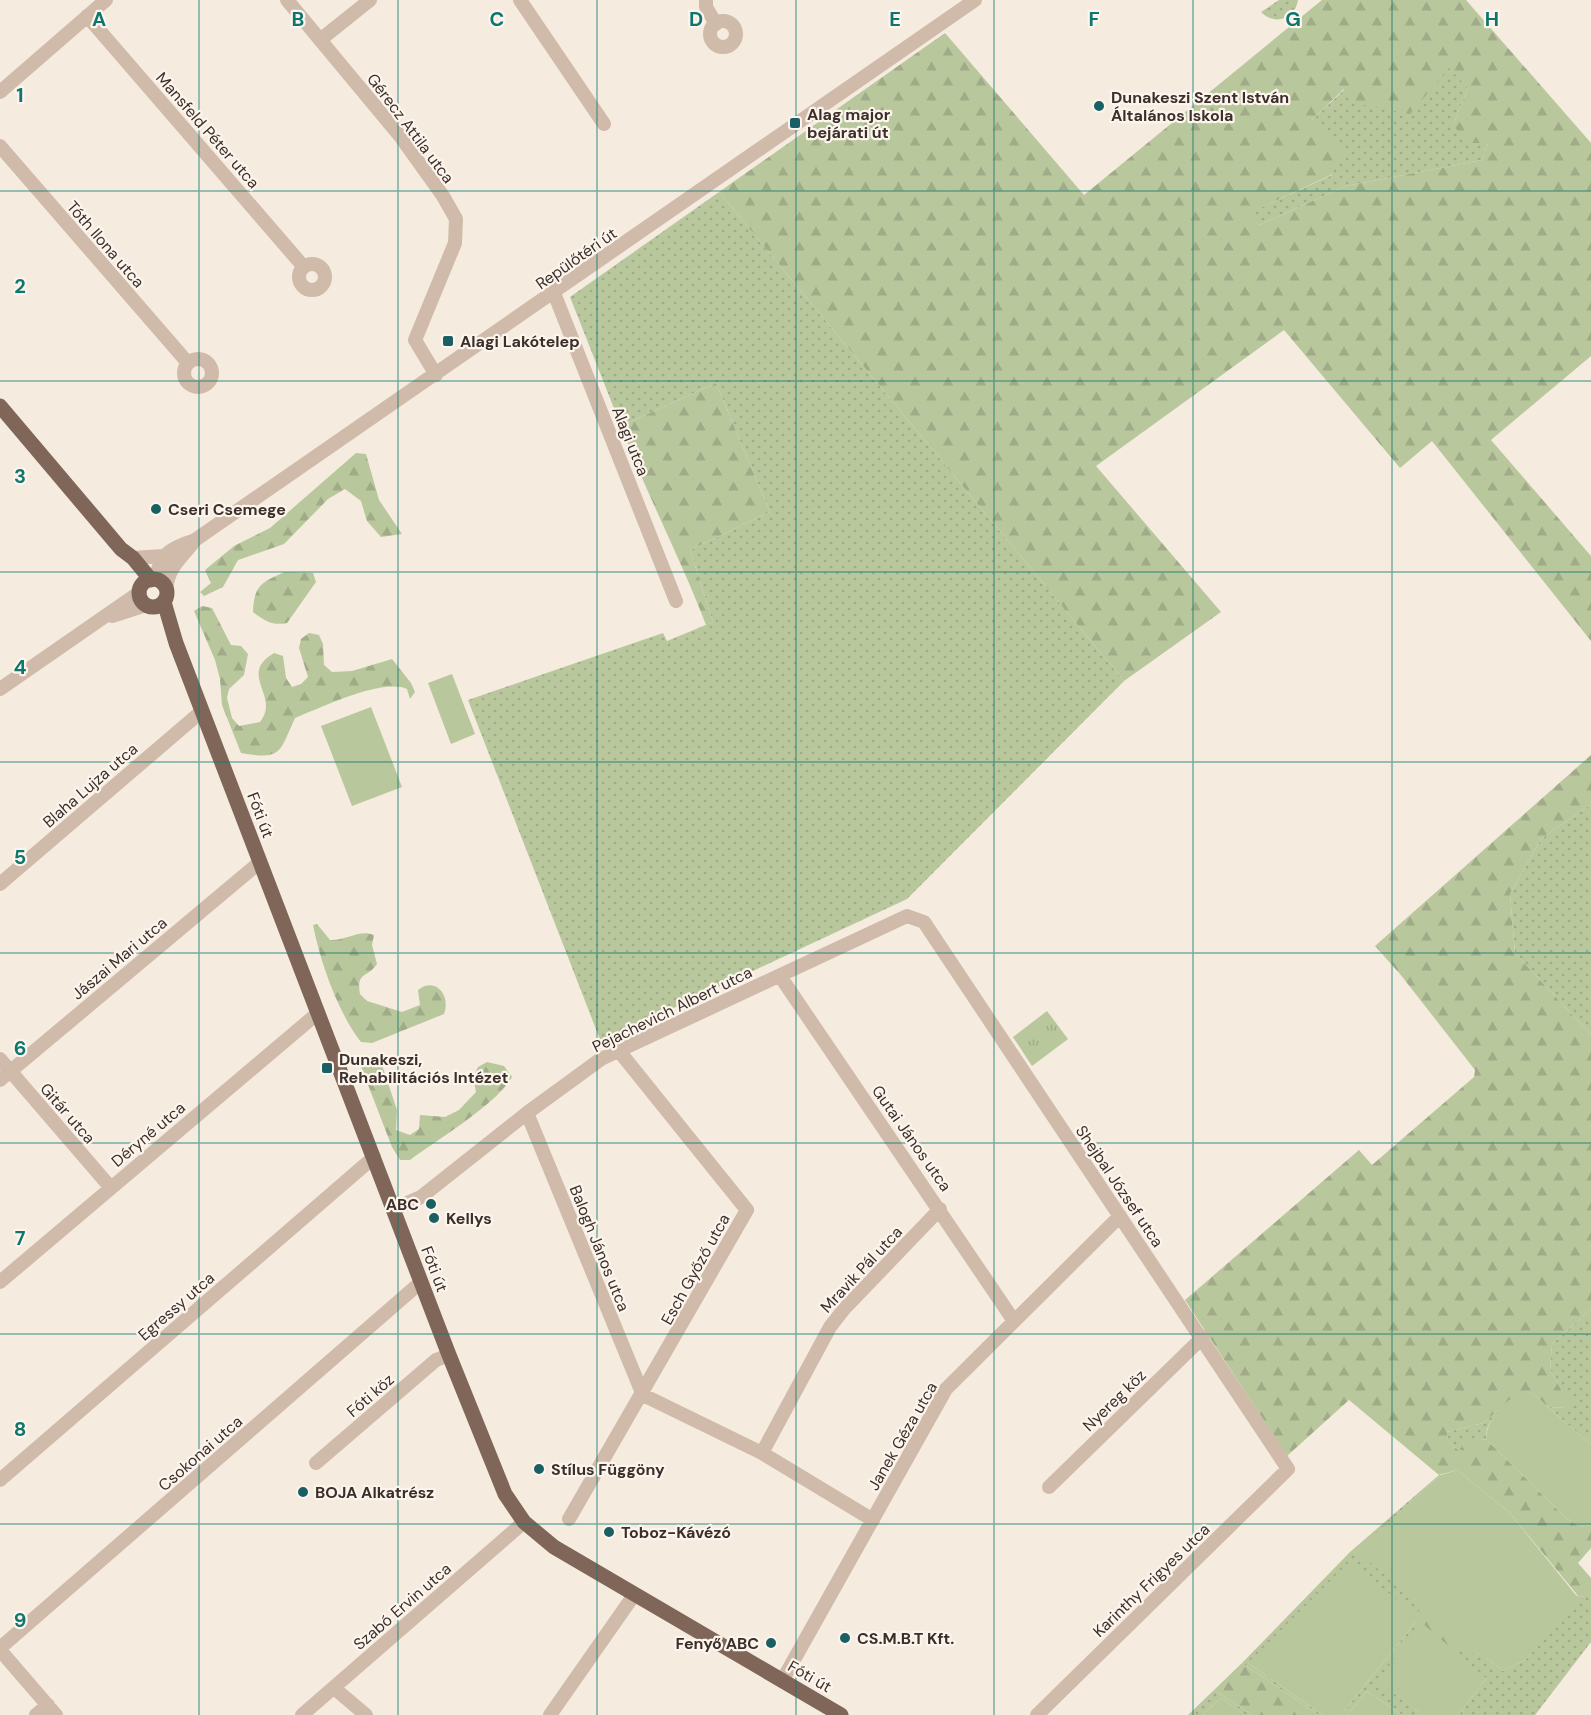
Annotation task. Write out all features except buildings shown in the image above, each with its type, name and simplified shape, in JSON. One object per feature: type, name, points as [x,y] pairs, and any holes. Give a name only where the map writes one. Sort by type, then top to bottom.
[{"type":"main road","name":"Fóti út","points":[[0,406],[127,554],[152,593],[176,643],[448,1355],[505,1494],[524,1522],[554,1547],[841,1715]]},
{"type":"street","points":[[0,92],[106,0]]},
{"type":"street","points":[[287,0],[320,40],[370,0]]},
{"type":"street","points":[[520,0],[604,123]]},
{"type":"street","points":[[706,0],[706,8],[716,24]]},
{"type":"street","name":"Repülőtéri út","points":[[127,554],[163,556],[175,547],[195,540],[975,0]]},
{"type":"street","name":"Mansfeld Péter utca","points":[[87,16],[303,266]]},
{"type":"street","name":"Gérecz Attila utca","points":[[320,40],[400,136],[456,219],[455,243],[415,340],[436,375]]},
{"type":"street","name":"Tóth Ilona utca","points":[[0,146],[188,363]]},
{"type":"street","name":"Alagi utca","points":[[554,293],[676,601]]},
{"type":"street","name":"Repülőtéri út","points":[[152,593],[168,574],[173,564],[182,558],[195,540]]},
{"type":"street","points":[[0,689],[101,619],[152,593],[163,556]]},
{"type":"street","name":"Blaha Lujza utca","points":[[0,884],[202,711]]},
{"type":"street","name":"Jászai Mari utca","points":[[5,1076],[260,862]]},
{"type":"street","name":"Pejachevich Albert utca","points":[[394,1209],[421,1197],[527,1113],[601,1059],[907,916],[924,922]]},
{"type":"street","name":"Shejbal József utca","points":[[924,922],[1203,1337],[1288,1469]]},
{"type":"street","name":"Gutai János utca","points":[[780,976],[1014,1321]]},
{"type":"street","name":"Déryné utca","points":[[0,1282],[318,1013]]},
{"type":"street","name":"Esch Győző utca","points":[[569,1520],[643,1395],[747,1210],[619,1051]]},
{"type":"street","name":"Gitár utca","points":[[0,1059],[5,1076],[111,1188]]},
{"type":"street","name":"Balogh János utca","points":[[527,1113],[643,1395]]},
{"type":"street","name":"Egressy utca","points":[[0,1480],[374,1157]]},
{"type":"street","name":"Mravik Pál utca","points":[[762,1453],[830,1327],[844,1308],[940,1209]]},
{"type":"street","name":"Janek Géza utca","points":[[782,1681],[946,1389],[1120,1216]]},
{"type":"street","name":"Csokonai utca","points":[[0,1649],[421,1282]]},
{"type":"street","name":"Nyereg köz","points":[[1049,1487],[1203,1337]]},
{"type":"street","name":"Fóti köz","points":[[316,1463],[436,1360],[448,1355]]},
{"type":"street","points":[[643,1395],[762,1453],[873,1520]]},
{"type":"street","name":"Karinthy Frigyes utca","points":[[1037,1715],[1288,1469]]},
{"type":"street","name":"Szabó Ervin utca","points":[[302,1715],[524,1522]]},
{"type":"street","points":[[550,1715],[633,1595]]},
{"type":"street","points":[[0,1649],[52,1710],[36,1715]]},
{"type":"street","points":[[334,1688],[366,1715]]},
{"type":"green space","points":[[1279,0],[1298,0],[1293,12],[1284,18],[1272,19],[1261,12]]},
{"type":"green space","points":[[1322,0],[1466,0],[1591,143],[1591,356],[1491,440],[1591,556],[1591,641],[1432,441],[1400,468],[1284,330],[1096,466],[1221,612],[1124,681],[719,192],[945,33],[1084,195]],"holes":[[[1449,68],[1468,88],[1453,125],[1468,143],[1488,143],[1482,160],[1346,186],[1259,225],[1250,213],[1331,175],[1344,151],[1312,120],[1344,89],[1359,104],[1410,114]]]},
{"type":"green space","points":[[1449,67],[1468,88],[1453,125],[1488,143],[1482,160],[1346,186],[1259,225],[1249,213],[1332,175],[1312,120],[1345,89]]},
{"type":"green space","points":[[719,192],[1124,681],[907,899],[601,1042],[468,700],[663,633],[667,641],[713,622],[690,550],[770,512],[716,383],[621,426],[570,297]]},
{"type":"green space","points":[[716,383],[770,512],[690,550],[713,622],[706,625],[621,426]]},
{"type":"green space","points":[[356,453],[366,454],[379,500],[402,534],[381,537],[367,521],[361,501],[345,489],[328,499],[284,544],[238,560],[223,587],[204,596],[200,592],[211,583],[205,570],[234,546],[270,528]]},
{"type":"green space","points":[[285,572],[313,573],[316,582],[287,623],[273,623],[253,612],[255,596],[265,582]]},
{"type":"green space","points":[[202,606],[212,608],[231,645],[241,646],[248,654],[244,675],[229,689],[227,698],[232,718],[239,726],[260,722],[265,712],[266,703],[259,669],[264,661],[274,653],[283,656],[286,678],[292,687],[301,684],[308,677],[299,648],[301,639],[309,633],[319,635],[323,644],[324,665],[332,672],[352,671],[392,659],[411,683],[415,692],[410,699],[407,689],[382,687],[351,696],[295,718],[282,746],[272,754],[241,753],[222,705],[220,679],[215,660],[194,611]]},
{"type":"green space","points":[[452,674],[475,734],[451,744],[428,683]]},
{"type":"green space","points":[[371,707],[402,787],[352,806],[321,726]]},
{"type":"green space","points":[[1591,755],[1591,804],[1541,839],[1510,894],[1515,953],[1591,1035],[1591,1309],[1552,1344],[1550,1369],[1564,1395],[1572,1400],[1566,1408],[1548,1407],[1532,1393],[1514,1397],[1483,1423],[1447,1432],[1451,1444],[1461,1451],[1462,1443],[1487,1440],[1565,1517],[1580,1527],[1591,1525],[1591,1548],[1578,1563],[1591,1578],[1591,1589],[1586,1596],[1579,1597],[1509,1512],[1457,1470],[1439,1475],[1349,1400],[1287,1456],[1185,1300],[1359,1150],[1372,1165],[1474,1077],[1475,1070],[1400,974],[1375,946]]},
{"type":"green space","points":[[1591,804],[1591,1035],[1515,953],[1510,894],[1541,839]]},
{"type":"green space","points":[[317,924],[330,940],[363,933],[374,935],[372,945],[377,964],[361,978],[359,987],[360,994],[367,1001],[402,1012],[420,1005],[418,990],[431,985],[444,995],[446,1007],[444,1014],[372,1043],[361,1042],[345,1017],[325,970],[313,925]]},
{"type":"green space","points":[[1047,1011],[1068,1039],[1032,1066],[1013,1037]]},
{"type":"green space","points":[[362,1057],[369,1057],[382,1065],[397,1110],[396,1130],[410,1135],[419,1129],[420,1115],[445,1117],[459,1110],[476,1092],[473,1077],[478,1067],[487,1062],[504,1066],[512,1077],[494,1098],[466,1121],[410,1160],[400,1160],[392,1147],[360,1064]]},
{"type":"green space","points":[[1591,1309],[1591,1445],[1548,1407],[1566,1408],[1564,1395],[1550,1369],[1552,1344]]},
{"type":"green space","points":[[1532,1393],[1591,1445],[1591,1525],[1580,1527],[1565,1517],[1487,1440],[1490,1422],[1503,1405],[1515,1396]]},
{"type":"green space","points":[[1514,1397],[1491,1422],[1488,1427],[1487,1440],[1481,1439],[1462,1451],[1449,1442],[1447,1432],[1483,1423]]},
{"type":"green space","points":[[1457,1470],[1509,1512],[1575,1594],[1579,1597],[1586,1596],[1526,1659],[1503,1671],[1356,1551],[1441,1475]]},
{"type":"green space","points":[[1441,1475],[1357,1551],[1503,1671],[1526,1659],[1591,1588],[1591,1642],[1535,1715],[1459,1715],[1486,1678],[1378,1681],[1423,1715],[1402,1715],[1367,1691],[1348,1715],[1341,1715],[1419,1618],[1248,1663],[1323,1715],[1319,1715],[1242,1663],[1350,1552]]},
{"type":"green space","points":[[1350,1561],[1419,1618],[1341,1715],[1323,1715],[1248,1663]]},
{"type":"green space","points":[[1433,1594],[1494,1660],[1427,1640],[1415,1626],[1418,1612]]},
{"type":"green space","points":[[1422,1623],[1486,1678],[1459,1715],[1423,1715],[1377,1681]]},
{"type":"green space","points":[[1242,1663],[1319,1715],[1252,1715],[1214,1690]]},
{"type":"green space","points":[[1214,1690],[1252,1715],[1245,1715],[1221,1698],[1202,1715],[1188,1715]]},
{"type":"green space","points":[[1367,1691],[1402,1715],[1348,1715]]},
{"type":"green space","points":[[1221,1698],[1245,1715],[1202,1715]]},
{"type":"place","name":"Dunakeszi Szent István Általános Iskola","points":[[1099,106]]},
{"type":"place","name":"Alag major bejárati út","points":[[795,123]]},
{"type":"place","name":"Alagi Lakótelep","points":[[448,341]]},
{"type":"place","name":"Cseri Csemege","points":[[156,509]]},
{"type":"place","name":"Dunakeszi, Rehabilitációs Intézet","points":[[327,1068]]},
{"type":"place","name":"ABC","points":[[431,1204]]},
{"type":"place","name":"Kellys","points":[[434,1218]]},
{"type":"place","name":"Stílus Függöny","points":[[539,1469]]},
{"type":"place","name":"BOJA Alkatrész","points":[[303,1492]]},
{"type":"place","name":"Toboz-Kávézó","points":[[609,1532]]},
{"type":"place","name":"CS.M.B.T Kft.","points":[[845,1638]]},
{"type":"place","name":"Fenyő ABC","points":[[771,1643]]}]
